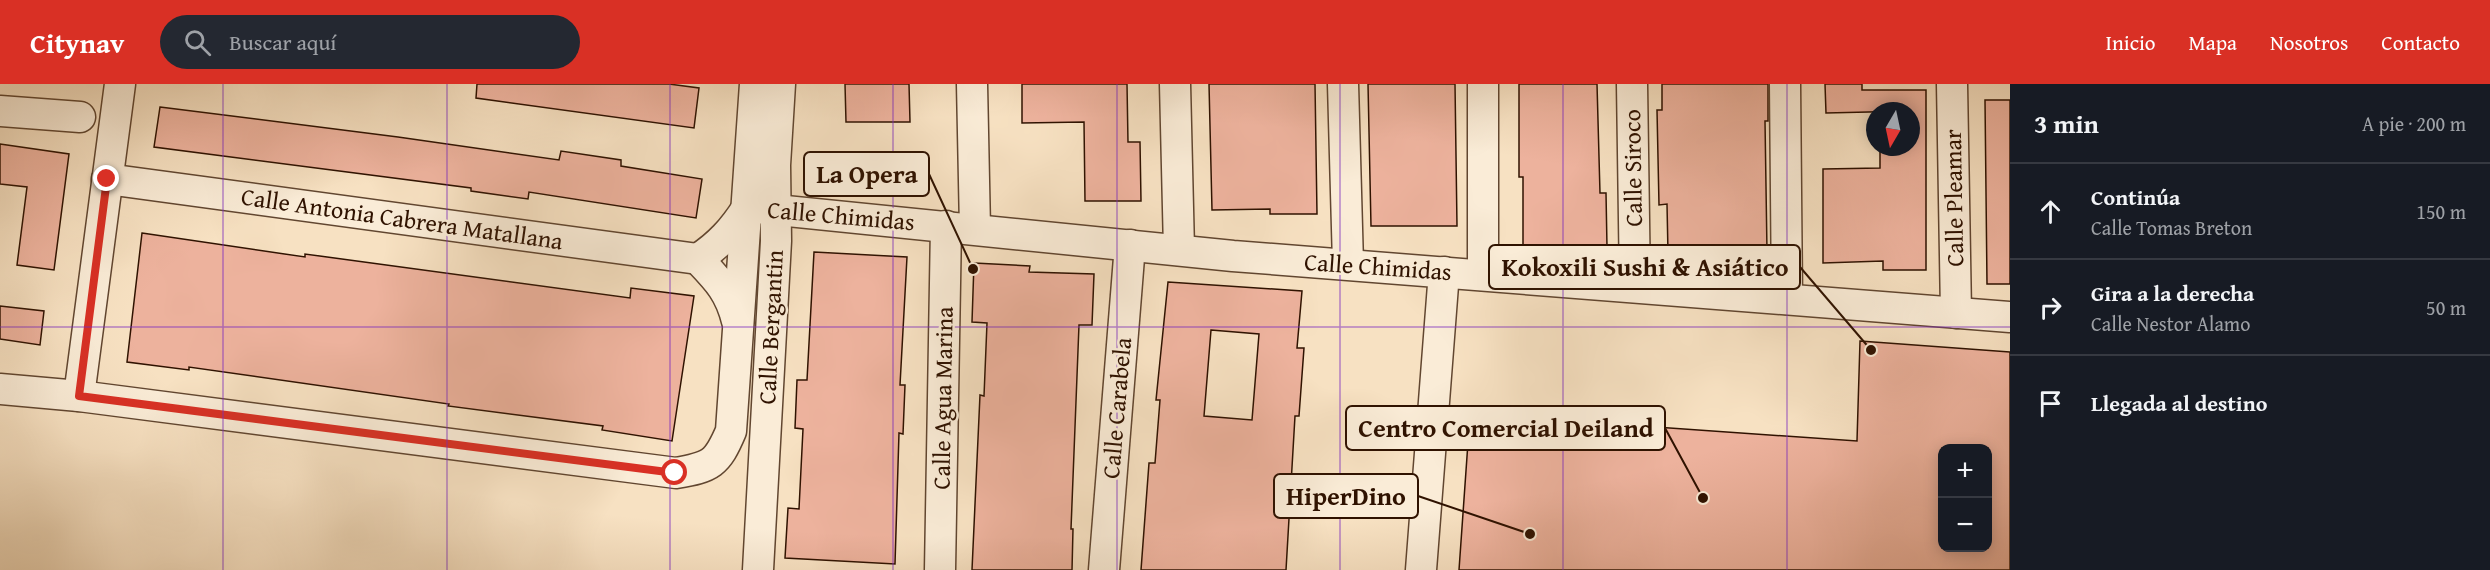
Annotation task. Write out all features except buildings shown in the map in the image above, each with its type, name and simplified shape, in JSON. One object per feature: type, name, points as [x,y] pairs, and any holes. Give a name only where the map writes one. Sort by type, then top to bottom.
[{"type":"street","points":[[79,396],[120,84]]},
{"type":"street","points":[[0,389],[79,396],[675,473],[702,469],[721,455],[731,431],[739,329],[761,209],[755,84]]},
{"type":"street","name":"Calle Bergantin","points":[[758,570],[776,241],[761,209],[780,84]]},
{"type":"street","points":[[972,84],[975,229]]},
{"type":"street","points":[[1175,84],[1179,250]]},
{"type":"street","points":[[1343,84],[1348,264]]},
{"type":"street","points":[[1483,84],[1484,275]]},
{"type":"street","name":"Calle Siroco","points":[[1632,84],[1635,288]]},
{"type":"street","points":[[1785,84],[1787,299]]},
{"type":"street","name":"Calle Pleamar","points":[[1952,84],[1956,313]]},
{"type":"street","points":[[0,111],[80,117]]},
{"type":"street","name":"Calle Antonia Cabrera Matallana","points":[[107,179],[698,259]]},
{"type":"street","points":[[739,329],[732,302],[718,280],[698,259],[716,247],[734,228],[761,209]]},
{"type":"street","name":"Calle Chimidas","points":[[761,209],[1179,250],[2010,317]]},
{"type":"street","name":"Calle Agua Marina","points":[[940,570],[946,226]]},
{"type":"street","name":"Calle Carabela","points":[[1104,570],[1130,245]]},
{"type":"street","points":[[1421,570],[1444,272]]},
{"type":"place","name":"La Opera","points":[[973,269]]},
{"type":"place","name":"Kokoxili Sushi & Asiático","points":[[1871,350]]},
{"type":"place","name":"Centro Comercial Deiland","points":[[1703,498]]},
{"type":"place","name":"HiperDino","points":[[1530,534]]},
{"type":"route","points":[[107,179],[79,396],[675,473]]}]
